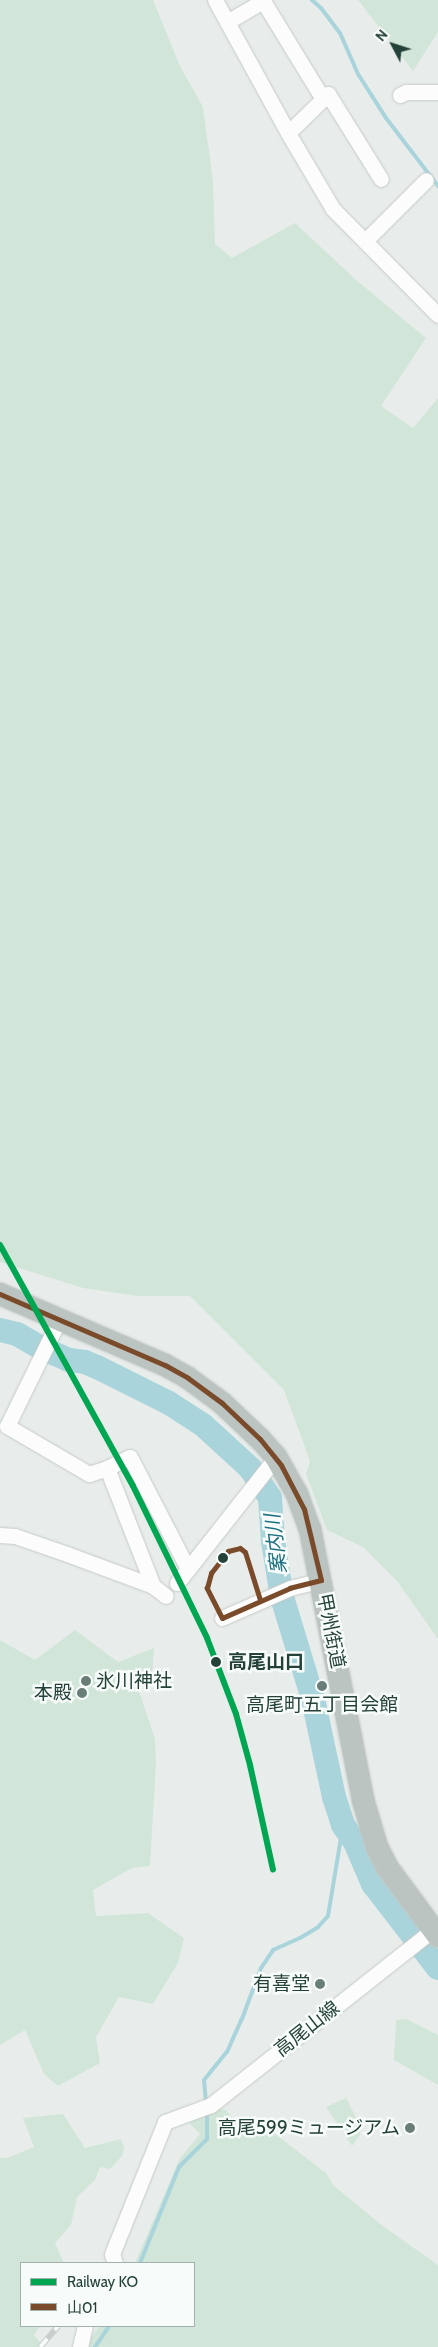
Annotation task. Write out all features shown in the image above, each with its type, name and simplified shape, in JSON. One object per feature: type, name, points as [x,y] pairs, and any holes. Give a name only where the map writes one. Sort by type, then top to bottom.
[{"type":"highway","name":"甲州街道","points":[[0,1294],[56,1326],[165,1365],[188,1378],[222,1403],[260,1439],[271,1462],[304,1509],[321,1580],[363,1800],[377,1847],[386,1868],[430,1935]]},
{"type":"street","points":[[214,0],[288,133],[333,209],[438,315]]},
{"type":"street","points":[[227,22],[263,0],[323,99]]},
{"type":"street","points":[[400,96],[406,92],[437,92]]},
{"type":"street","points":[[288,133],[328,94],[381,179]]},
{"type":"street","points":[[365,241],[426,180]]},
{"type":"street","points":[[56,1326],[7,1426],[89,1474],[130,1457],[188,1569]]},
{"type":"street","points":[[176,1583],[271,1462]]},
{"type":"street","points":[[106,1468],[154,1586]]},
{"type":"street","points":[[0,1535],[16,1536],[154,1586],[166,1596]]},
{"type":"street","points":[[222,1618],[290,1588],[321,1580]]},
{"type":"street","name":"高尾山線","points":[[115,2262],[112,2254],[165,2122],[205,2108],[404,1953],[430,1935]]},
{"type":"street","points":[[80,2347],[85,2327]]},
{"type":"green space","points":[[0,0],[153,0],[180,66],[203,107],[213,181],[215,244],[232,258],[295,223],[354,278],[426,338],[381,406],[413,428],[438,398],[438,1639],[397,1581],[363,1547],[327,1530],[306,1474],[310,1461],[284,1390],[190,1296],[137,1296],[83,1288],[0,1262]]},
{"type":"green space","points":[[358,0],[438,0],[438,32],[413,71]]},
{"type":"green space","points":[[75,1630],[118,1662],[154,1648],[152,1675],[138,1688],[155,1739],[156,1762],[150,1866],[132,1868],[93,1890],[96,1916],[148,1913],[184,1938],[178,1963],[153,2004],[119,1997],[96,2037],[100,2063],[58,2086],[44,2074],[25,2030],[0,2045],[0,1640],[35,1660]]},
{"type":"green space","points":[[406,2019],[438,2035],[438,2085],[394,2060],[396,2020]]},
{"type":"green space","points":[[346,2098],[361,2127],[360,2135],[352,2146],[326,2107]]},
{"type":"green space","points":[[215,2108],[226,2110],[236,2122],[250,2115],[326,2173],[333,2185],[383,2226],[438,2265],[438,2347],[85,2347],[98,2327],[195,2327],[195,2262],[135,2262],[180,2158],[200,2134],[189,2123]]},
{"type":"green space","points":[[63,2114],[85,2148],[121,2139],[124,2148],[123,2155],[110,2169],[100,2167],[95,2180],[77,2197],[71,2225],[55,2243],[64,2262],[20,2262],[20,2327],[39,2327],[34,2335],[44,2347],[0,2347],[0,2158],[7,2158],[34,2147],[23,2118]]},
{"type":"waterway","points":[[312,0],[321,8],[340,33],[358,74],[386,118],[438,186]]},
{"type":"waterway","name":"案内川","points":[[0,1330],[17,1334],[41,1348],[69,1360],[85,1362],[97,1367],[169,1403],[203,1425],[250,1468],[270,1498],[273,1541],[282,1597],[313,1699],[334,1797],[343,1825],[355,1842],[373,1884],[438,1968]]},
{"type":"waterway","points":[[206,2103],[204,2080],[227,2052],[242,2019],[261,1968],[273,1950],[300,1938],[318,1927],[328,1916],[343,1825]]},
{"type":"waterway","points":[[140,2262],[179,2167],[207,2139],[207,2110]]},
{"type":"waterway","points":[[95,2347],[108,2327]]},
{"type":"railway","points":[[40,2347],[57,2327]]},
{"type":"rail line","name":"KO","points":[[0,1245],[133,1486],[207,1638],[236,1714],[250,1765],[273,1870]]},
{"type":"transit line","name":"山01","points":[[0,1294],[165,1365],[188,1378],[222,1403],[260,1439],[281,1465],[304,1509],[321,1580],[290,1588],[222,1618],[207,1588],[211,1573],[228,1551],[240,1548],[245,1552],[260,1600]]},
{"type":"place","name":"高尾山口","points":[[216,1662]]},
{"type":"place","name":"氷川神社","points":[[86,1681]]},
{"type":"place","name":"高尾町五丁目会館","points":[[322,1686]]},
{"type":"place","name":"本殿","points":[[82,1693]]},
{"type":"place","name":"有喜堂","points":[[320,1984]]},
{"type":"place","name":"高尾599ミュージアム","points":[[410,2128]]}]
